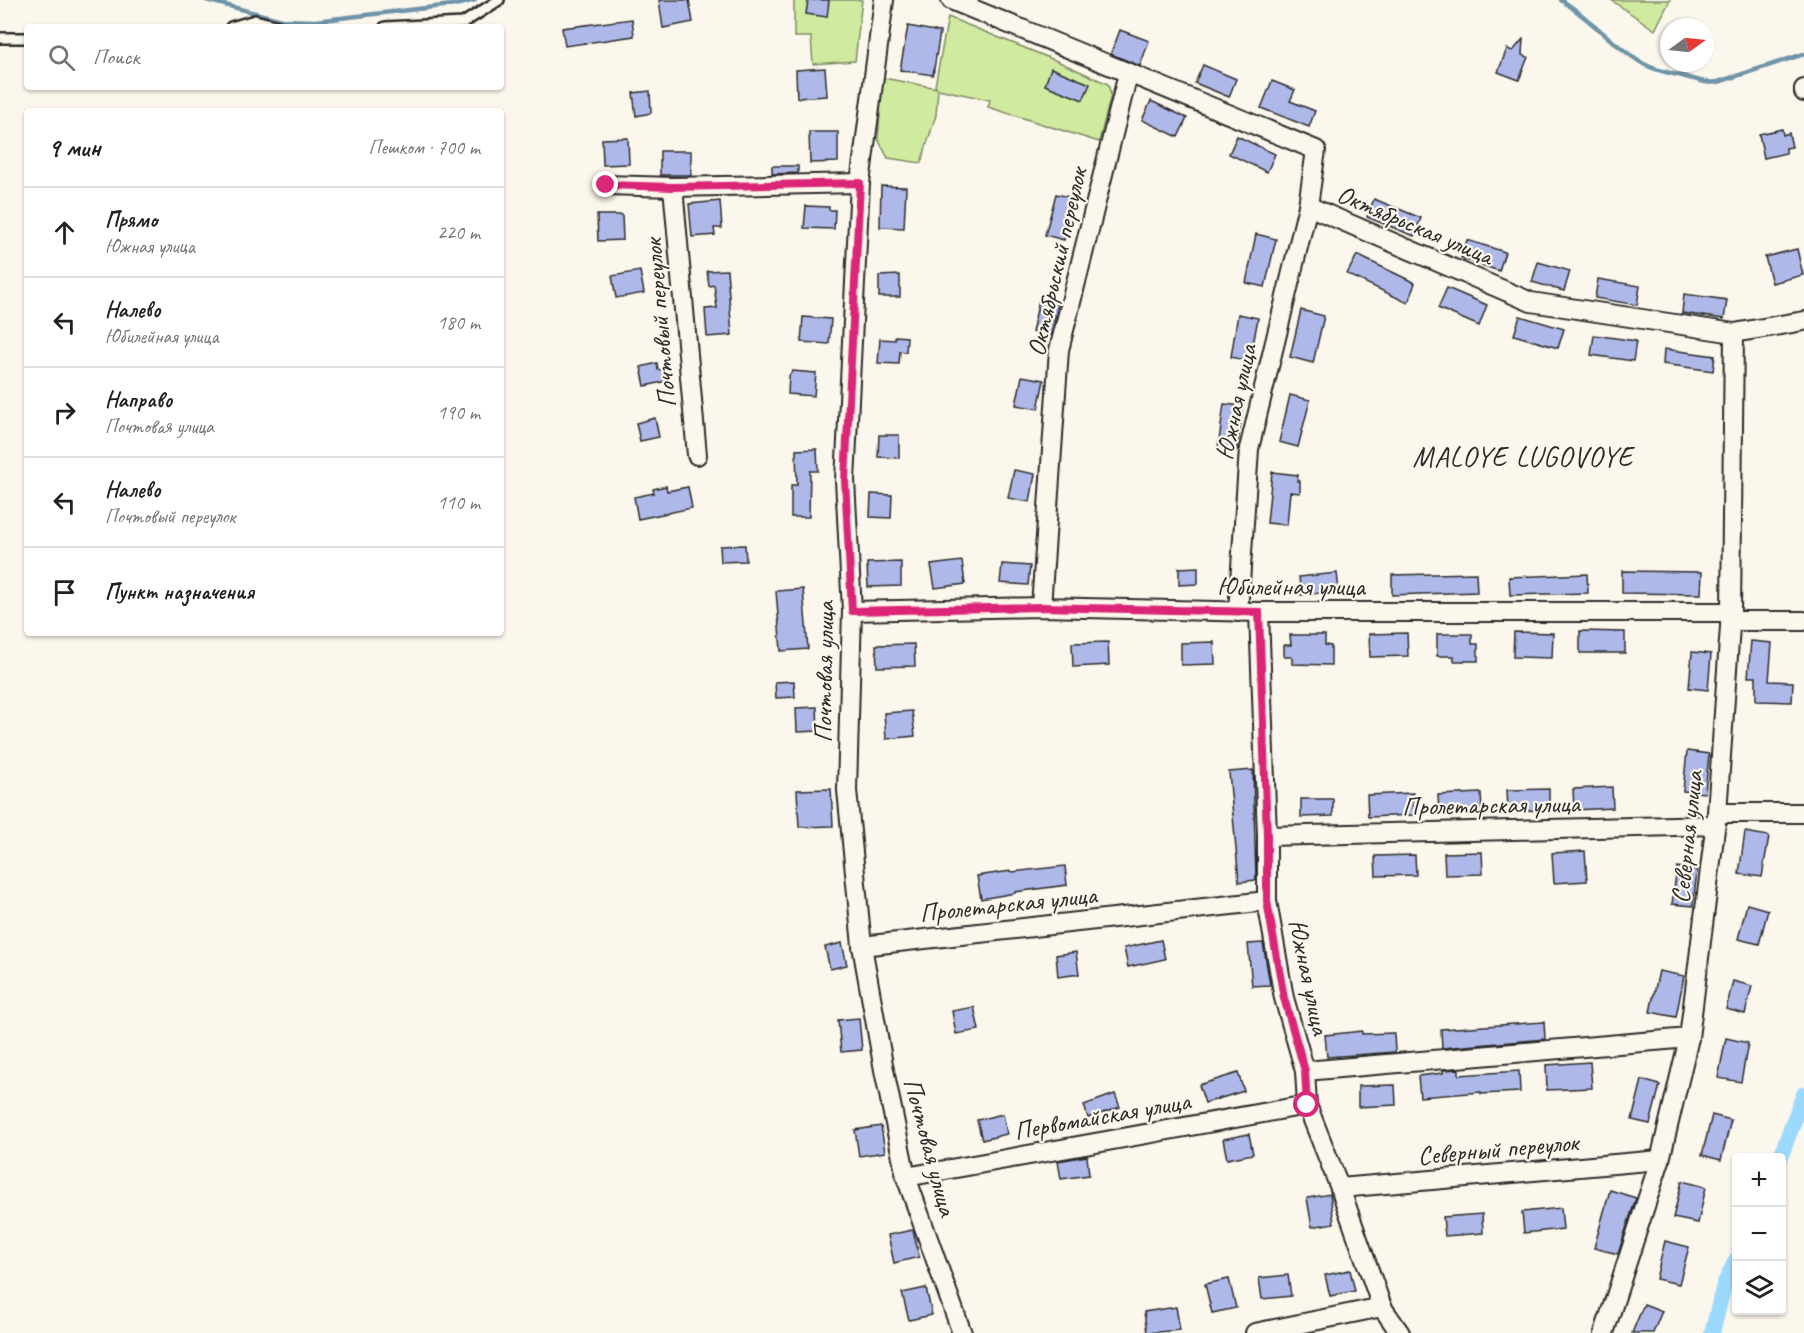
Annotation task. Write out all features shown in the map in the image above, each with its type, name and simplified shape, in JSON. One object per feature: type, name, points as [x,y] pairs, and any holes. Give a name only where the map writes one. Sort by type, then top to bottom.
[{"type":"street","name":"Почтовая улица","points":[[884,0],[860,183],[845,480],[852,611],[847,789],[862,946],[906,1177],[962,1333]]},
{"type":"street","name":"Октябрьская улица","points":[[951,0],[1316,150],[1308,206],[1531,302],[1734,333],[1804,321]]},
{"type":"street","name":"Октябрьский переулок","points":[[1041,607],[1059,350],[1128,74]]},
{"type":"street","points":[[606,185],[673,187],[860,183]]},
{"type":"street","name":"Почтовый переулок","points":[[673,187],[697,455]]},
{"type":"street","name":"Южная улица","points":[[1238,612],[1248,449],[1308,206]]},
{"type":"street","name":"Северная улица","points":[[1604,1333],[1660,1160],[1689,1038],[1717,819],[1730,616],[1734,333]]},
{"type":"street","name":"Юбилейная улица","points":[[852,611],[1041,607],[1238,612],[1730,616],[1804,621]]},
{"type":"street","name":"Южная улица","points":[[1259,612],[1267,901],[1284,998],[1305,1071],[1307,1105],[1340,1188],[1382,1307],[1400,1333]]},
{"type":"street","points":[[1717,819],[1804,813]]},
{"type":"street","name":"Пролетарская улица","points":[[1267,836],[1717,819]]},
{"type":"street","name":"Пролетарская улица","points":[[862,946],[1267,901]]},
{"type":"street","points":[[1305,1071],[1689,1038]]},
{"type":"street","name":"Первомайская улица","points":[[906,1177],[1307,1105]]},
{"type":"street","name":"Северный переулок","points":[[1340,1188],[1660,1160]]},
{"type":"street","points":[[1255,1333],[1382,1307]]},
{"type":"lane","points":[[444,24],[463,23],[499,0]]},
{"type":"lane","points":[[241,24],[255,20],[270,24]]},
{"type":"lane","points":[[0,38],[24,38]]},
{"type":"green space","points":[[794,0],[862,0],[855,61],[813,64],[811,37],[794,37]]},
{"type":"green space","points":[[1611,0],[1670,0],[1655,30]]},
{"type":"green space","points":[[948,17],[1108,84],[1111,95],[1099,142],[988,107],[990,100],[938,89],[936,115],[921,163],[888,158],[878,139],[883,78],[937,88],[935,86]]},
{"type":"building","points":[[659,0],[689,0],[693,22],[663,28]]},
{"type":"building","points":[[808,0],[829,0],[827,17],[806,14]]},
{"type":"building","points":[[632,19],[634,36],[565,46],[562,28]]},
{"type":"building","points":[[908,26],[940,32],[933,75],[900,70]]},
{"type":"building","points":[[1120,30],[1149,41],[1140,66],[1111,54]]},
{"type":"building","points":[[1523,39],[1522,55],[1528,57],[1519,80],[1498,72],[1507,49],[1513,51]]},
{"type":"building","points":[[1203,65],[1236,79],[1229,97],[1195,83]]},
{"type":"building","points":[[825,68],[827,96],[797,98],[796,70]]},
{"type":"building","points":[[1051,68],[1090,84],[1083,100],[1045,85]]},
{"type":"building","points":[[1272,81],[1295,90],[1290,101],[1315,111],[1309,127],[1261,108]]},
{"type":"building","points":[[650,91],[651,113],[636,116],[633,93]]},
{"type":"building","points":[[1151,101],[1187,118],[1178,137],[1142,120]]},
{"type":"building","points":[[1782,129],[1783,135],[1789,133],[1792,147],[1786,148],[1786,153],[1764,158],[1759,134]]},
{"type":"building","points":[[809,132],[838,132],[838,162],[810,163]]},
{"type":"building","points":[[1237,136],[1275,154],[1267,172],[1229,154]]},
{"type":"building","points":[[628,138],[629,164],[603,165],[602,139]]},
{"type":"building","points":[[660,151],[691,151],[691,175],[660,175]]},
{"type":"building","points":[[772,166],[798,166],[798,173],[772,174]]},
{"type":"building","points":[[881,186],[906,187],[904,228],[880,227]]},
{"type":"building","points":[[1056,194],[1074,198],[1064,240],[1045,235]]},
{"type":"building","points":[[1374,199],[1421,218],[1414,236],[1367,217]]},
{"type":"building","points":[[720,201],[722,228],[714,228],[715,235],[692,237],[689,204]]},
{"type":"building","points":[[806,206],[829,207],[829,210],[835,210],[834,229],[804,228]]},
{"type":"building","points":[[597,215],[622,215],[623,240],[598,241]]},
{"type":"building","points":[[1256,234],[1276,239],[1265,287],[1246,283]]},
{"type":"building","points":[[1467,240],[1505,252],[1499,271],[1461,258]]},
{"type":"building","points":[[1797,249],[1803,275],[1772,283],[1765,257]]},
{"type":"building","points":[[1357,255],[1415,283],[1408,303],[1347,274]]},
{"type":"building","points":[[1538,262],[1570,271],[1564,291],[1532,282]]},
{"type":"building","points":[[727,270],[732,335],[707,337],[705,309],[717,308],[714,285],[709,286],[707,271]]},
{"type":"building","points":[[640,271],[644,293],[616,298],[612,276]]},
{"type":"building","points":[[900,275],[900,297],[879,297],[879,276]]},
{"type":"building","points":[[1598,279],[1640,286],[1637,305],[1595,298]]},
{"type":"building","points":[[1447,288],[1487,305],[1479,326],[1438,308]]},
{"type":"building","points":[[1684,294],[1727,300],[1724,319],[1682,313]]},
{"type":"building","points":[[1039,300],[1058,304],[1051,335],[1032,332]]},
{"type":"building","points":[[1301,310],[1324,316],[1313,363],[1290,357]]},
{"type":"building","points":[[1238,314],[1258,318],[1250,361],[1231,357]]},
{"type":"building","points":[[1520,316],[1564,329],[1558,348],[1514,335]]},
{"type":"building","points":[[803,317],[831,319],[829,344],[801,342]]},
{"type":"building","points":[[1594,335],[1636,341],[1633,361],[1591,355]]},
{"type":"building","points":[[895,336],[907,337],[906,352],[900,351],[899,364],[878,363],[880,339],[895,340]]},
{"type":"building","points":[[1664,349],[1715,356],[1713,371],[1663,364]]},
{"type":"building","points":[[657,363],[658,370],[664,369],[667,381],[645,386],[641,367]]},
{"type":"building","points":[[792,371],[816,373],[814,396],[788,394],[789,376]]},
{"type":"building","points":[[1022,376],[1044,380],[1038,409],[1016,405]]},
{"type":"building","points":[[1290,395],[1310,400],[1298,447],[1279,442]]},
{"type":"building","points":[[1224,404],[1243,406],[1237,450],[1218,448]]},
{"type":"building","points":[[655,418],[659,437],[640,441],[636,423]]},
{"type":"building","points":[[879,435],[899,435],[899,458],[878,457]]},
{"type":"building","points":[[817,449],[818,471],[810,471],[809,517],[791,517],[791,485],[797,485],[796,450]]},
{"type":"building","points":[[1014,470],[1035,474],[1030,502],[1008,498]]},
{"type":"building","points":[[1272,472],[1298,475],[1297,481],[1300,481],[1300,493],[1290,492],[1287,525],[1267,523]]},
{"type":"building","points":[[666,486],[667,491],[688,487],[692,508],[638,519],[634,497],[654,493],[653,489]]},
{"type":"building","points":[[871,494],[892,495],[891,518],[870,517]]},
{"type":"building","points":[[745,545],[746,561],[721,562],[720,546]]},
{"type":"building","points":[[962,561],[965,584],[935,588],[931,565]]},
{"type":"building","points":[[901,562],[901,586],[868,587],[867,563]]},
{"type":"building","points":[[1002,564],[1030,566],[1028,585],[1000,583]]},
{"type":"building","points":[[1198,567],[1198,584],[1179,585],[1179,568]]},
{"type":"building","points":[[1622,571],[1702,572],[1701,594],[1622,593]]},
{"type":"building","points":[[1337,573],[1339,591],[1301,595],[1299,577]]},
{"type":"building","points":[[1476,573],[1477,592],[1392,595],[1392,575]]},
{"type":"building","points":[[1587,574],[1588,593],[1510,595],[1509,577]]},
{"type":"building","points":[[803,589],[808,649],[781,651],[776,591]]},
{"type":"building","points":[[1580,631],[1625,632],[1625,653],[1580,653]]},
{"type":"building","points":[[1514,632],[1553,633],[1552,658],[1513,657]]},
{"type":"building","points":[[1407,633],[1408,656],[1370,657],[1369,634]]},
{"type":"building","points":[[1437,634],[1472,634],[1472,644],[1478,644],[1478,661],[1454,661],[1454,656],[1437,656]]},
{"type":"building","points":[[1290,635],[1325,635],[1325,645],[1331,646],[1331,665],[1292,664],[1292,657],[1284,657],[1284,645],[1291,645]]},
{"type":"building","points":[[1751,641],[1772,643],[1769,681],[1793,682],[1792,702],[1756,701],[1756,677],[1748,677]]},
{"type":"building","points":[[1108,642],[1109,665],[1073,667],[1072,643]]},
{"type":"building","points":[[1214,642],[1215,664],[1181,665],[1181,643]]},
{"type":"building","points":[[914,644],[915,666],[877,667],[876,645]]},
{"type":"building","points":[[1692,652],[1711,654],[1708,690],[1689,688]]},
{"type":"building","points":[[794,681],[795,697],[776,698],[775,682]]},
{"type":"building","points":[[817,707],[818,731],[797,732],[796,708]]},
{"type":"building","points":[[912,711],[915,736],[886,739],[884,713]]},
{"type":"building","points":[[1687,751],[1709,754],[1705,793],[1683,791]]},
{"type":"building","points":[[1253,770],[1256,880],[1239,882],[1229,772]]},
{"type":"building","points":[[1612,787],[1613,808],[1574,810],[1573,789]]},
{"type":"building","points":[[831,789],[833,826],[799,827],[797,790]]},
{"type":"building","points":[[1549,789],[1549,810],[1508,811],[1507,790]]},
{"type":"building","points":[[1413,793],[1414,815],[1368,817],[1367,795]]},
{"type":"building","points":[[1481,793],[1482,811],[1439,813],[1438,795]]},
{"type":"building","points":[[1301,799],[1333,799],[1333,816],[1301,817]]},
{"type":"building","points":[[1745,832],[1769,836],[1762,877],[1739,874]]},
{"type":"building","points":[[1585,851],[1587,881],[1554,883],[1552,853]]},
{"type":"building","points":[[1482,852],[1483,874],[1445,875],[1444,853]]},
{"type":"building","points":[[1415,855],[1416,875],[1376,876],[1375,856]]},
{"type":"building","points":[[1065,866],[1067,885],[981,899],[977,876]]},
{"type":"building","points":[[1677,867],[1697,870],[1693,906],[1672,904]]},
{"type":"building","points":[[1747,904],[1768,910],[1759,944],[1738,939]]},
{"type":"building","points":[[1161,940],[1165,959],[1128,967],[1124,948]]},
{"type":"building","points":[[842,943],[847,965],[830,969],[825,947]]},
{"type":"building","points":[[1263,943],[1270,985],[1252,986],[1248,944]]},
{"type":"building","points":[[1076,952],[1079,974],[1058,977],[1056,955]]},
{"type":"building","points":[[1659,971],[1684,976],[1676,1017],[1650,1012]]},
{"type":"building","points":[[1733,981],[1752,986],[1745,1014],[1726,1009]]},
{"type":"building","points":[[974,1007],[979,1030],[956,1034],[952,1011]]},
{"type":"building","points":[[859,1018],[862,1050],[841,1052],[838,1020]]},
{"type":"building","points":[[1544,1022],[1545,1039],[1442,1048],[1441,1029]]},
{"type":"building","points":[[1362,1031],[1362,1034],[1394,1033],[1395,1052],[1327,1057],[1325,1035]]},
{"type":"building","points":[[1726,1038],[1748,1043],[1741,1082],[1718,1078]]},
{"type":"building","points":[[1590,1062],[1592,1088],[1547,1090],[1546,1065]]},
{"type":"building","points":[[1459,1069],[1459,1075],[1519,1071],[1520,1092],[1481,1094],[1481,1092],[1420,1097],[1418,1076]]},
{"type":"building","points":[[1238,1073],[1244,1091],[1205,1103],[1199,1085]]},
{"type":"building","points":[[1642,1080],[1660,1085],[1650,1124],[1632,1120]]},
{"type":"building","points":[[1395,1085],[1396,1105],[1358,1107],[1358,1086]]},
{"type":"building","points":[[1115,1094],[1120,1107],[1088,1118],[1084,1105]]},
{"type":"building","points":[[1003,1114],[1007,1134],[982,1140],[977,1120]]},
{"type":"building","points":[[1712,1115],[1731,1120],[1721,1160],[1702,1155]]},
{"type":"building","points":[[881,1126],[885,1152],[859,1156],[855,1130]]},
{"type":"building","points":[[1249,1134],[1253,1154],[1227,1159],[1223,1139]]},
{"type":"building","points":[[1087,1156],[1089,1175],[1061,1179],[1058,1161]]},
{"type":"building","points":[[1682,1181],[1706,1187],[1698,1223],[1673,1218]]},
{"type":"building","points":[[1610,1190],[1636,1198],[1618,1254],[1594,1248]]},
{"type":"building","points":[[1330,1194],[1334,1223],[1312,1227],[1307,1198]]},
{"type":"building","points":[[1561,1208],[1563,1229],[1524,1233],[1522,1212]]},
{"type":"building","points":[[1482,1214],[1483,1233],[1445,1236],[1443,1217]]},
{"type":"building","points":[[913,1230],[919,1257],[894,1263],[888,1235]]},
{"type":"building","points":[[1665,1241],[1689,1247],[1679,1284],[1656,1279]]},
{"type":"building","points":[[1350,1270],[1355,1291],[1330,1296],[1325,1275]]},
{"type":"building","points":[[1288,1275],[1291,1296],[1262,1299],[1259,1278]]},
{"type":"building","points":[[1229,1279],[1236,1308],[1212,1313],[1205,1284]]},
{"type":"building","points":[[926,1288],[932,1315],[909,1320],[902,1293]]},
{"type":"building","points":[[1644,1304],[1662,1311],[1653,1333],[1632,1333]]},
{"type":"building","points":[[1176,1307],[1180,1330],[1147,1333],[1144,1312]]},
{"type":"waterway","points":[[206,0],[282,20],[315,21],[460,4],[475,0]]},
{"type":"waterway","points":[[1561,0],[1647,66],[1702,81],[1718,82],[1804,54]]},
{"type":"waterway","points":[[1782,1153],[1804,1094]]},
{"type":"waterway","points":[[1712,1333],[1724,1285],[1736,1261]]},
{"type":"district","name":"MALOYE LUGOVOYE","points":[[1523,456]]},
{"type":"route","points":[[606,185],[673,187],[860,183],[845,480],[852,611],[1041,607],[1259,612],[1267,901],[1284,998],[1305,1071],[1307,1105]]}]
